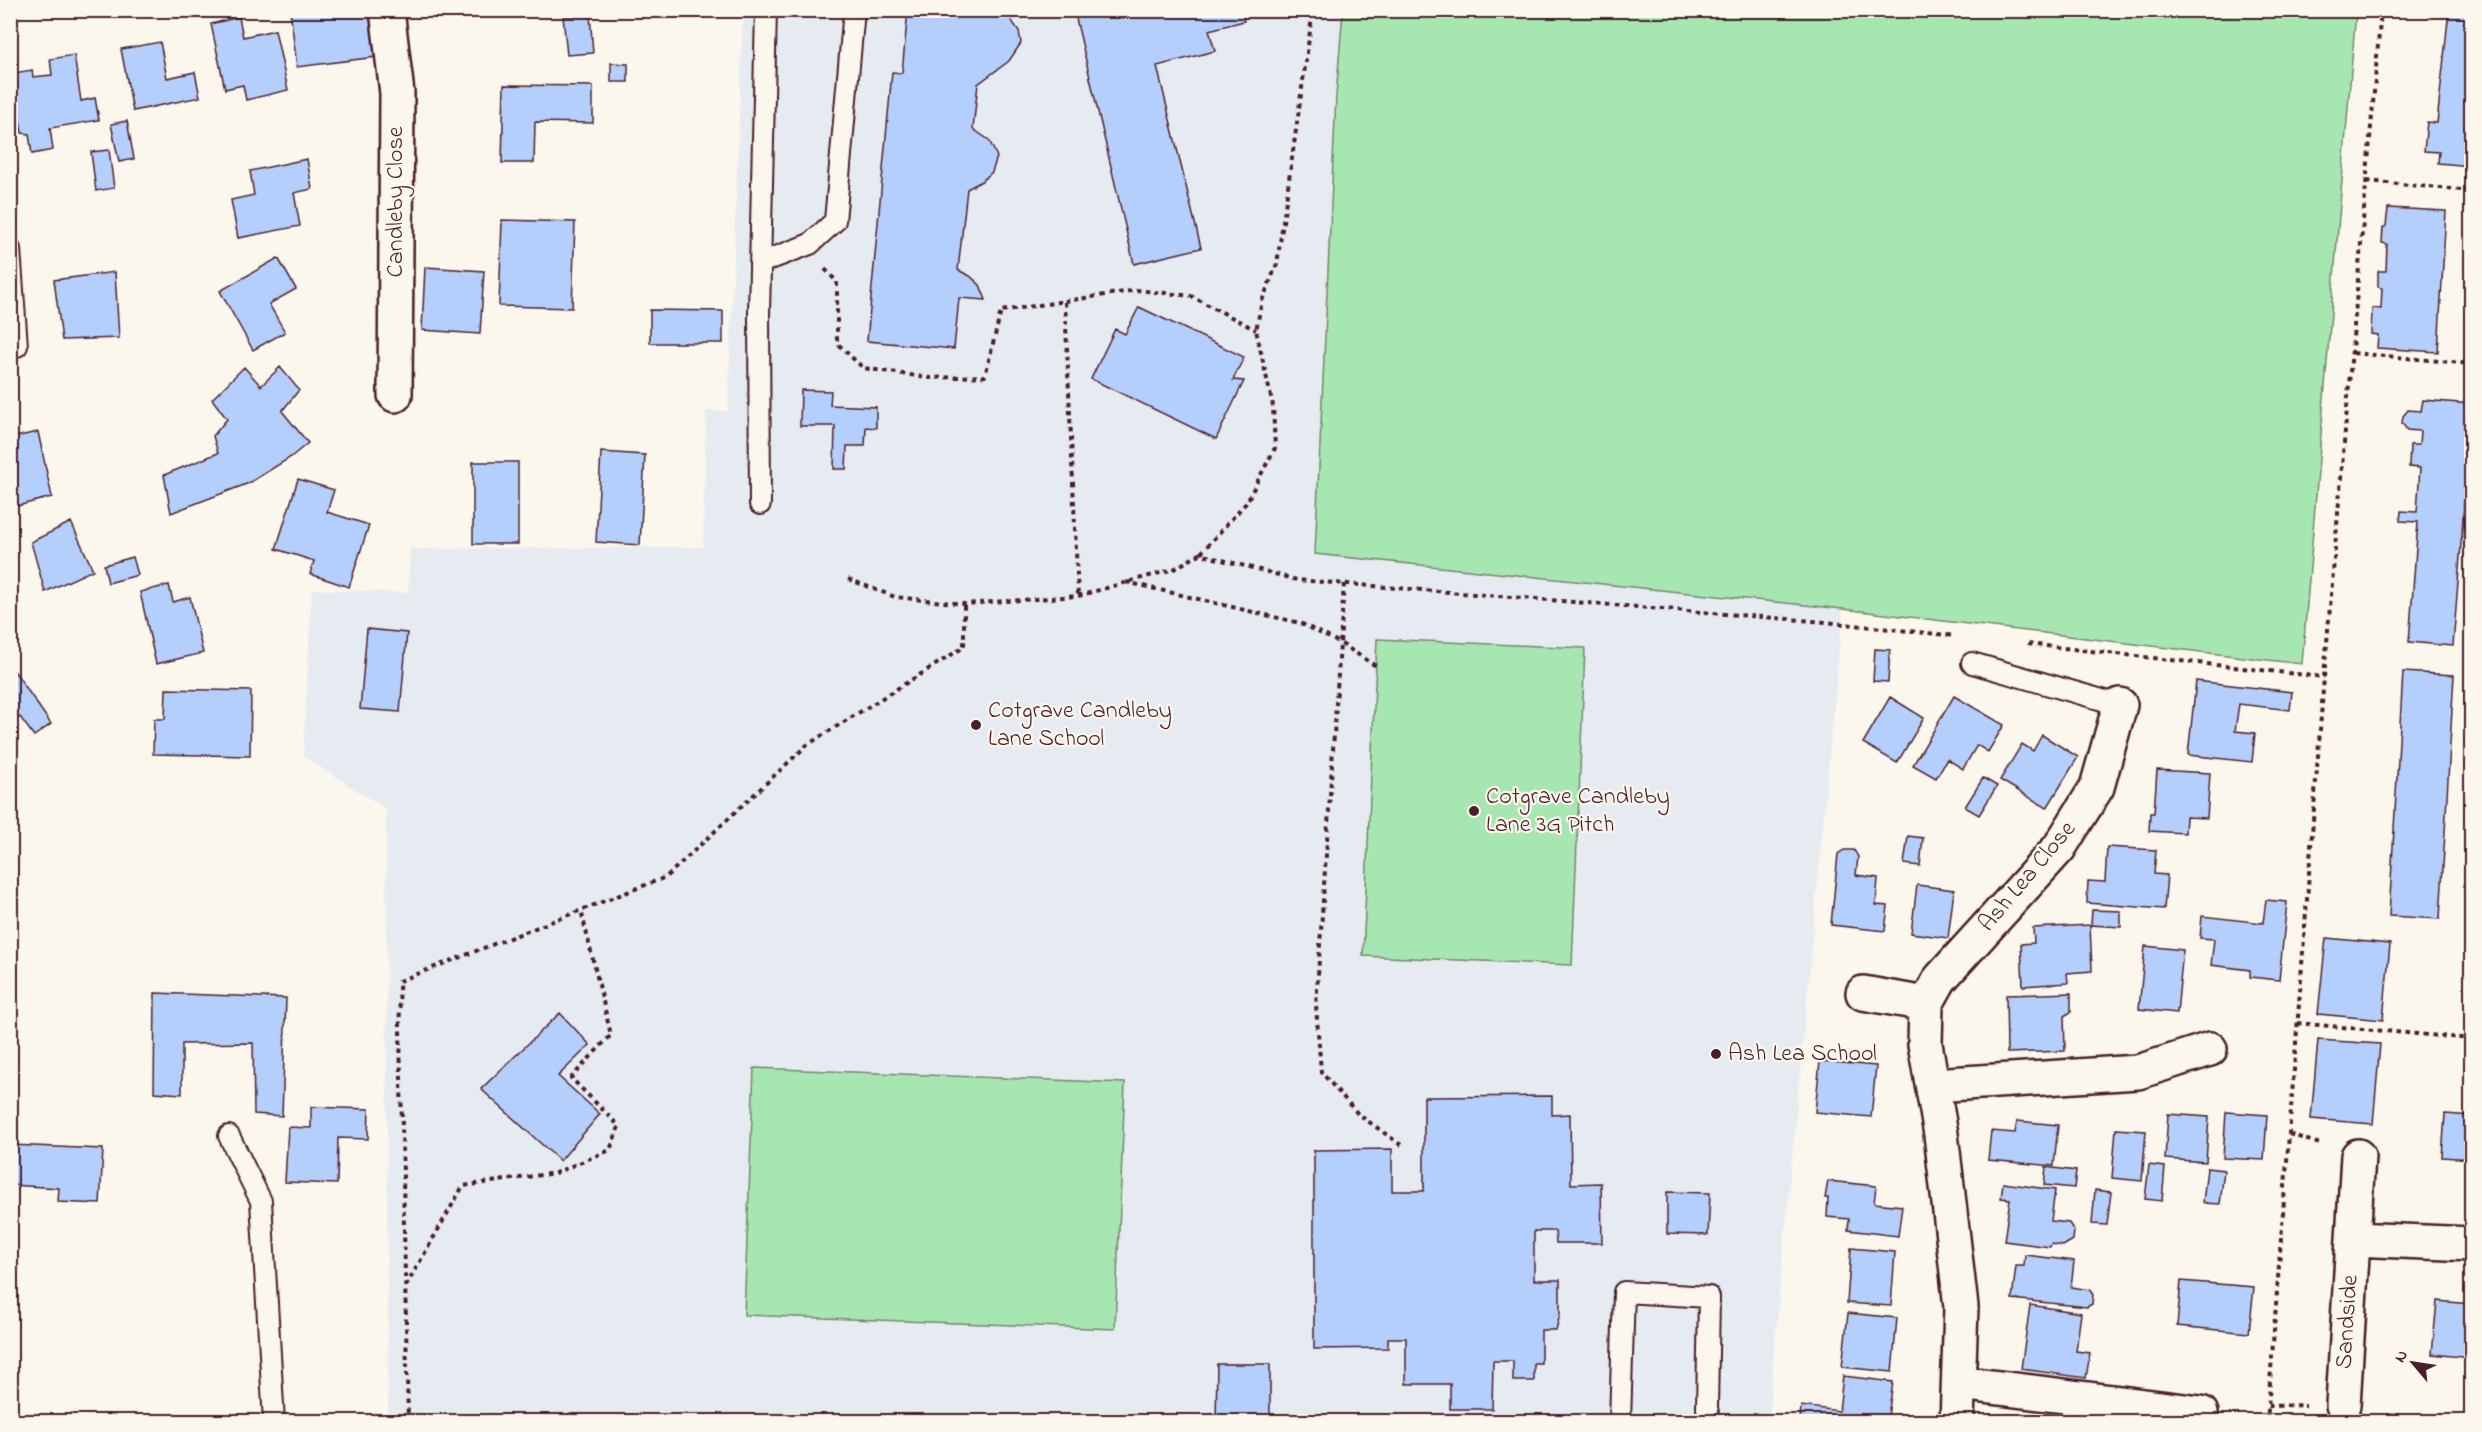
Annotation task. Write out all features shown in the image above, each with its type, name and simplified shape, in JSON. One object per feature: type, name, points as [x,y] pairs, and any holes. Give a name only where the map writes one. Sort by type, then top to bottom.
[{"type":"street","name":"Candleby Close","points":[[387,10],[397,93],[395,394]]},
{"type":"street","name":"Ash Lea Close","points":[[1957,1422],[1961,1307],[1941,1134],[1925,1044],[1926,1004],[1940,979],[2059,848],[2097,787],[2120,705]]},
{"type":"street","points":[[1863,993],[1926,1004]]},
{"type":"street","points":[[1933,1085],[2138,1072],[2211,1049]]},
{"type":"street","name":"Sandside","points":[[2343,1405],[2358,1156]]},
{"type":"street","points":[[2353,1239],[2472,1244]]},
{"type":"street","points":[[1959,1383],[2200,1413]]},
{"type":"lane","points":[[760,504],[760,263],[766,10]]},
{"type":"lane","points":[[760,263],[810,244],[835,221],[854,10]]},
{"type":"lane","points":[[10,249],[17,346]]},
{"type":"lane","points":[[1972,663],[2120,705]]},
{"type":"lane","points":[[229,1136],[261,1201],[274,1422]]},
{"type":"lane","points":[[1620,1422],[1624,1292],[1709,1297],[1707,1408],[1710,1422]]},
{"type":"path","points":[[848,579],[895,597],[964,604],[1078,596],[1174,568],[1200,554],[1246,503],[1275,448],[1273,406],[1256,330],[1262,301],[1277,264],[1314,10]]},
{"type":"path","points":[[2267,1422],[2324,677],[2381,10]]},
{"type":"path","points":[[2367,181],[2472,191]]},
{"type":"path","points":[[802,247],[837,282],[837,343],[863,368],[930,378],[985,376],[1001,311],[1137,290],[1191,296],[1256,330]]},
{"type":"path","points":[[1065,302],[1078,596]]},
{"type":"path","points":[[2353,353],[2472,364]]},
{"type":"path","points":[[1200,554],[1297,580],[1826,622],[1957,636]]},
{"type":"path","points":[[1125,582],[1300,623],[1340,643],[1376,666]]},
{"type":"path","points":[[1344,584],[1317,1005],[1321,1072],[1358,1114],[1404,1147]]},
{"type":"path","points":[[408,1422],[399,981],[666,877],[807,745],[964,647],[964,604]]},
{"type":"path","points":[[2016,643],[2324,677]]},
{"type":"path","points":[[405,1286],[463,1186],[555,1173],[610,1150],[619,1126],[571,1078],[611,1035],[581,910]]},
{"type":"path","points":[[2297,1023],[2472,1039]]},
{"type":"shaded area","name":"Cotgrave Candleby Lane School","points":[[743,11],[1343,11],[1336,96],[1315,554],[1843,609],[1771,1385],[1770,1421],[388,1421],[386,809],[303,756],[312,589],[408,593],[410,549],[703,547],[706,411],[728,411]]},
{"type":"green space","points":[[1343,11],[2356,11],[2302,664],[1843,609],[1315,554],[1336,96]]},
{"type":"green space","name":"Cotgrave Candleby Lane 3G Pitch","points":[[1377,639],[1585,648],[1572,965],[1363,956]]},
{"type":"green space","points":[[754,1068],[1125,1083],[1115,1329],[744,1315]]},
{"type":"building","points":[[290,10],[379,10],[384,56],[297,67]]},
{"type":"building","points":[[908,10],[995,10],[1009,17],[1019,31],[1021,43],[1009,61],[978,84],[973,129],[989,140],[997,157],[992,172],[982,181],[967,189],[958,270],[970,276],[980,285],[986,300],[959,298],[954,349],[867,341],[892,72],[902,73]]},
{"type":"building","points":[[1074,10],[1242,10],[1244,21],[1209,30],[1215,51],[1157,66],[1201,248],[1134,264]]},
{"type":"building","points":[[2449,10],[2472,10],[2472,166],[2438,163],[2439,152],[2424,151],[2427,122],[2437,123]]},
{"type":"building","points":[[590,15],[593,53],[567,55],[563,17]]},
{"type":"building","points":[[239,17],[243,37],[275,30],[288,90],[246,100],[243,85],[225,89],[211,24]]},
{"type":"building","points":[[160,42],[167,78],[195,72],[200,97],[133,111],[121,49]]},
{"type":"building","points":[[74,55],[81,101],[95,98],[99,120],[50,128],[53,150],[32,154],[29,134],[22,133],[13,73],[32,70],[33,77],[52,75],[50,59]]},
{"type":"building","points":[[611,63],[628,64],[628,82],[611,82]]},
{"type":"building","points":[[504,85],[593,86],[593,123],[535,122],[534,163],[502,163]]},
{"type":"building","points":[[127,121],[134,159],[119,162],[111,124]]},
{"type":"building","points":[[109,150],[114,188],[96,191],[91,152]]},
{"type":"building","points":[[307,159],[312,189],[294,193],[300,226],[238,238],[231,200],[254,195],[250,171]]},
{"type":"building","points":[[2388,208],[2446,211],[2438,352],[2377,348],[2378,335],[2371,334],[2372,308],[2381,309],[2382,288],[2378,287],[2378,271],[2386,271],[2387,244],[2382,243]]},
{"type":"building","points":[[502,220],[575,222],[572,308],[499,306]]},
{"type":"building","points":[[278,258],[296,289],[269,304],[285,332],[253,350],[220,291]]},
{"type":"building","points":[[425,267],[484,271],[480,334],[422,330]]},
{"type":"building","points":[[115,272],[119,338],[62,340],[54,280]]},
{"type":"building","points":[[1139,307],[1244,357],[1233,380],[1244,381],[1216,439],[1091,379],[1115,329],[1125,334]]},
{"type":"building","points":[[650,310],[723,311],[723,343],[650,343]]},
{"type":"building","points":[[244,367],[261,386],[280,367],[299,390],[282,411],[308,443],[291,457],[249,483],[171,513],[164,475],[218,453],[213,436],[227,419],[212,399]]},
{"type":"building","points":[[801,390],[831,391],[830,405],[876,407],[876,428],[866,427],[865,446],[847,446],[846,469],[834,469],[835,426],[800,426]]},
{"type":"building","points":[[2423,400],[2472,404],[2453,646],[2409,642],[2418,522],[2400,521],[2401,511],[2417,512],[2420,468],[2409,467],[2410,445],[2419,445],[2420,431],[2407,430],[2402,423],[2403,416],[2408,410],[2421,411]]},
{"type":"building","points":[[38,432],[52,497],[17,506],[10,478],[10,438]]},
{"type":"building","points":[[601,452],[645,455],[640,545],[596,542]]},
{"type":"building","points":[[473,462],[518,462],[518,544],[473,544]]},
{"type":"building","points":[[298,479],[334,490],[327,512],[369,525],[349,587],[310,574],[314,561],[276,549]]},
{"type":"building","points":[[71,522],[93,570],[45,592],[31,542]]},
{"type":"building","points":[[133,557],[138,575],[108,583],[104,565]]},
{"type":"building","points":[[169,585],[173,602],[190,597],[203,653],[156,664],[140,592]]},
{"type":"building","points":[[367,629],[407,633],[400,712],[360,709]]},
{"type":"building","points":[[1875,649],[1890,650],[1888,682],[1873,681]]},
{"type":"building","points":[[15,672],[51,724],[34,736],[20,717],[10,724],[10,675]]},
{"type":"building","points":[[2403,672],[2454,675],[2440,919],[2389,916]]},
{"type":"building","points":[[2196,681],[2292,692],[2290,710],[2239,704],[2235,731],[2255,733],[2252,762],[2188,755]]},
{"type":"building","points":[[166,689],[251,691],[250,756],[153,754],[154,719],[165,719]]},
{"type":"building","points":[[1954,696],[2004,725],[1988,752],[1977,745],[1963,769],[1947,759],[1936,778],[1913,765]]},
{"type":"building","points":[[1890,697],[1924,718],[1897,763],[1863,743]]},
{"type":"building","points":[[2042,735],[2078,757],[2047,808],[2000,780],[2022,744],[2033,751]]},
{"type":"building","points":[[2157,770],[2210,773],[2207,818],[2186,817],[2185,833],[2149,831],[2150,813],[2154,813]]},
{"type":"building","points":[[1983,778],[1997,786],[1979,815],[1965,807]]},
{"type":"building","points":[[1908,836],[1923,838],[1920,866],[1904,864]]},
{"type":"building","points":[[2107,847],[2156,850],[2154,874],[2167,875],[2164,909],[2087,903],[2088,881],[2105,882]]},
{"type":"building","points":[[1844,850],[1854,850],[1858,857],[1856,875],[1878,878],[1876,905],[1888,906],[1885,931],[1831,925],[1838,854]]},
{"type":"building","points":[[1917,885],[1954,890],[1948,938],[1911,933]]},
{"type":"building","points":[[2266,900],[2287,902],[2279,980],[2250,977],[2250,970],[2211,965],[2214,939],[2200,938],[2202,916],[2263,923]]},
{"type":"building","points":[[2092,910],[2121,911],[2121,927],[2091,925]]},
{"type":"building","points":[[2090,925],[2092,971],[2067,973],[2068,983],[2023,986],[2021,944],[2034,943],[2033,928]]},
{"type":"building","points":[[2326,938],[2390,944],[2383,1020],[2318,1014]]},
{"type":"building","points":[[2145,946],[2183,950],[2177,1013],[2139,1009]]},
{"type":"building","points":[[155,993],[286,998],[282,1116],[254,1114],[253,1043],[182,1044],[182,1094],[154,1092]]},
{"type":"building","points":[[2071,993],[2071,1012],[2064,1016],[2065,1051],[2007,1053],[2006,995]]},
{"type":"building","points":[[560,1013],[590,1045],[558,1076],[600,1114],[560,1161],[481,1089]]},
{"type":"building","points":[[2318,1040],[2380,1044],[2373,1124],[2311,1119]]},
{"type":"building","points":[[1820,1061],[1876,1066],[1871,1117],[1815,1112]]},
{"type":"building","points":[[1552,1096],[1552,1115],[1570,1114],[1571,1184],[1601,1183],[1602,1243],[1556,1243],[1555,1231],[1534,1231],[1534,1280],[1560,1280],[1560,1314],[1556,1330],[1541,1330],[1541,1363],[1534,1363],[1534,1381],[1513,1381],[1513,1361],[1493,1361],[1492,1409],[1450,1409],[1450,1384],[1406,1384],[1406,1338],[1388,1338],[1388,1348],[1314,1349],[1314,1150],[1392,1149],[1392,1191],[1424,1191],[1424,1097]]},
{"type":"building","points":[[311,1107],[369,1109],[368,1139],[338,1138],[337,1184],[285,1182],[288,1127],[311,1128]]},
{"type":"building","points":[[2226,1112],[2267,1115],[2264,1160],[2223,1158]]},
{"type":"building","points":[[2168,1114],[2209,1117],[2206,1162],[2165,1159]]},
{"type":"building","points":[[2445,1114],[2472,1116],[2472,1159],[2442,1157]]},
{"type":"building","points":[[2017,1121],[2058,1125],[2054,1166],[1988,1160],[1991,1131],[2015,1133]]},
{"type":"building","points":[[2116,1129],[2146,1131],[2142,1181],[2112,1178]]},
{"type":"building","points":[[10,1145],[103,1149],[100,1204],[58,1202],[59,1188],[10,1185]]},
{"type":"building","points":[[2149,1165],[2165,1167],[2162,1201],[2145,1199]]},
{"type":"building","points":[[2046,1167],[2076,1171],[2074,1188],[2044,1185]]},
{"type":"building","points":[[2207,1168],[2224,1170],[2220,1204],[2203,1203]]},
{"type":"building","points":[[1828,1181],[1876,1186],[1874,1203],[1902,1206],[1898,1236],[1848,1230],[1849,1219],[1827,1217],[1828,1198],[1825,1198]]},
{"type":"building","points":[[2003,1183],[2055,1190],[2051,1221],[2069,1223],[2074,1231],[2073,1240],[2063,1246],[2051,1244],[2050,1247],[2004,1241],[2010,1199],[2001,1198]]},
{"type":"building","points":[[2095,1190],[2111,1192],[2107,1225],[2092,1224]]},
{"type":"building","points":[[1667,1192],[1710,1193],[1708,1235],[1667,1234]]},
{"type":"building","points":[[1851,1248],[1895,1252],[1891,1306],[1847,1303]]},
{"type":"building","points":[[2025,1255],[2074,1261],[2071,1287],[2090,1290],[2093,1295],[2092,1304],[2087,1307],[2012,1299],[2016,1266],[2024,1266]]},
{"type":"building","points":[[2181,1281],[2254,1287],[2249,1333],[2177,1326]]},
{"type":"building","points":[[2437,1301],[2472,1304],[2472,1358],[2432,1354]]},
{"type":"building","points":[[2030,1305],[2081,1313],[2076,1351],[2090,1353],[2086,1378],[2021,1369]]},
{"type":"building","points":[[1848,1313],[1897,1318],[1892,1372],[1842,1367]]},
{"type":"building","points":[[1217,1364],[1270,1364],[1270,1422],[1216,1422]]},
{"type":"building","points":[[1843,1376],[1893,1382],[1888,1416],[1883,1415],[1883,1422],[1800,1420],[1801,1406],[1839,1411]]},
{"type":"place","name":"Cotgrave Candleby Lane School","points":[[976,725]]},
{"type":"place","name":"Cotgrave Candleby Lane 3G Pitch","points":[[1474,811]]},
{"type":"place","name":"Ash Lea School","points":[[1716,1054]]}]
